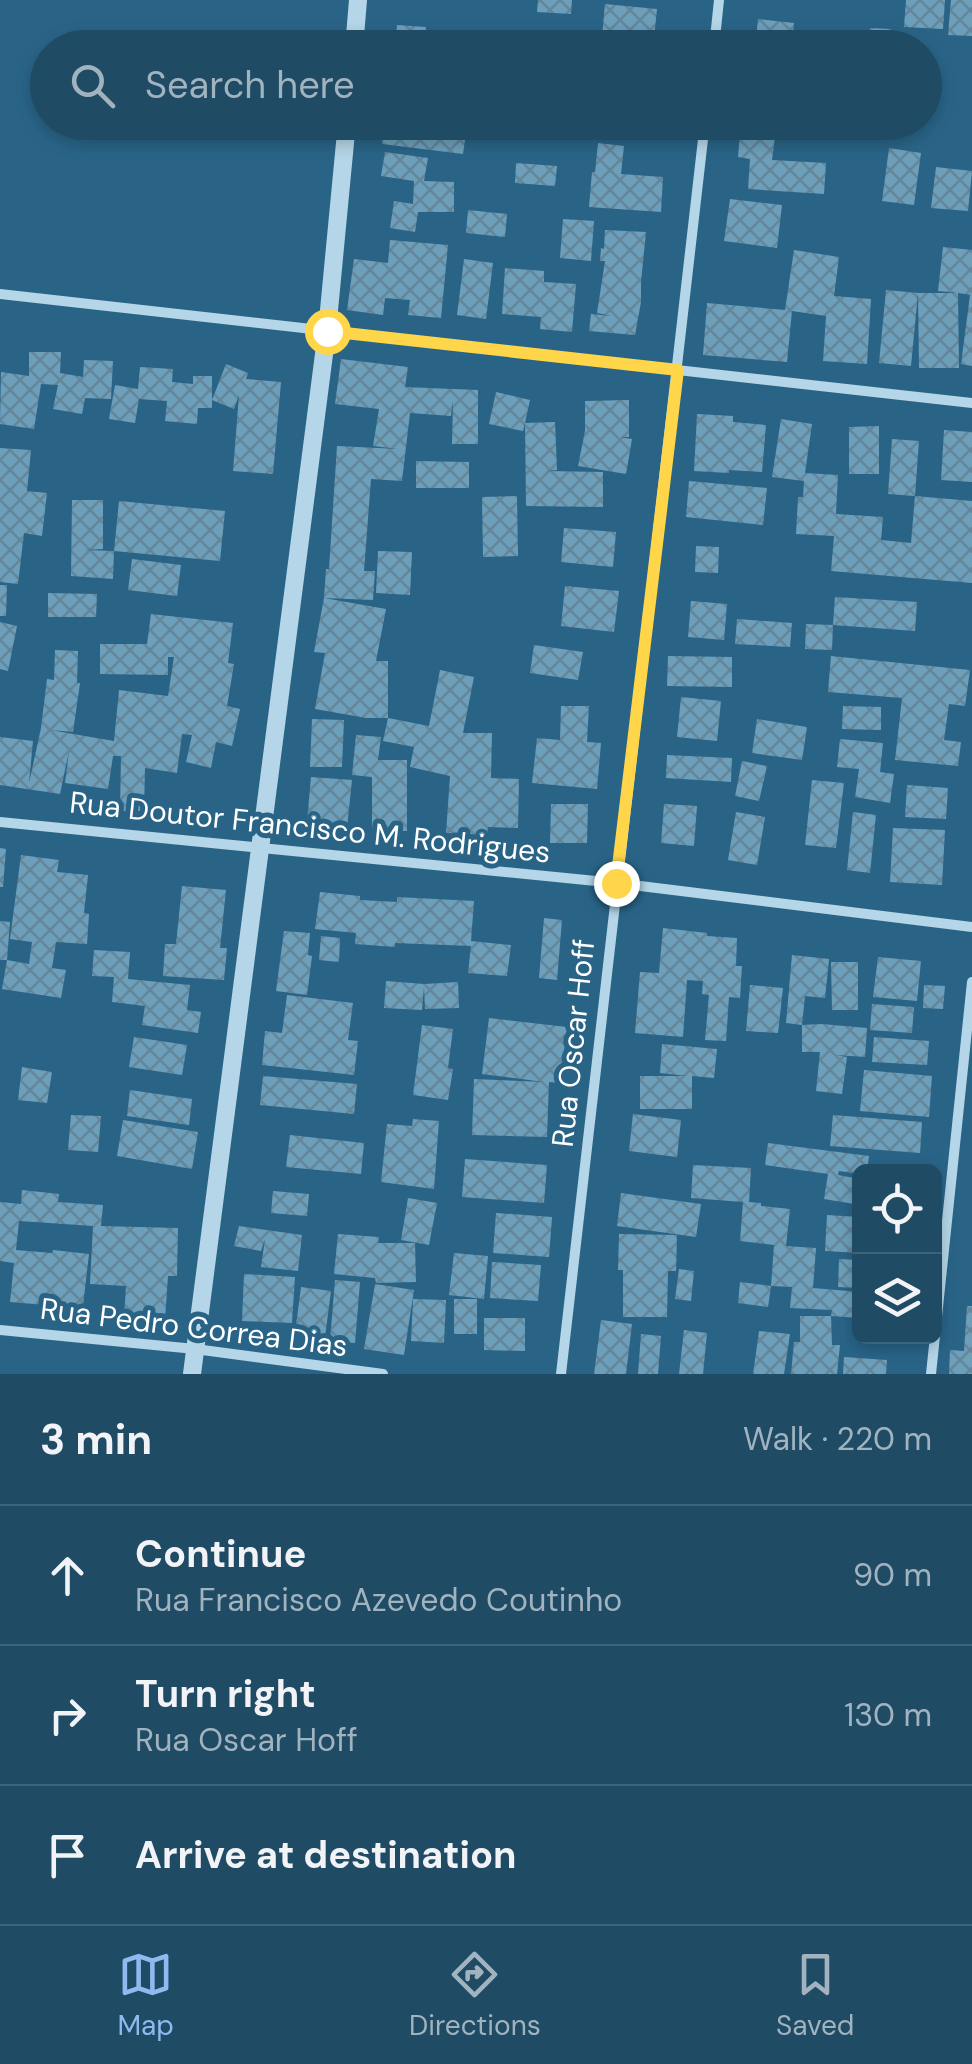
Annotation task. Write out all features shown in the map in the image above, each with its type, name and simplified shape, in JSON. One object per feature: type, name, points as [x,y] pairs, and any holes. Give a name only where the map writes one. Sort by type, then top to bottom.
[{"type":"street","points":[[356,30],[358,0]]},
{"type":"street","points":[[716,30],[719,0]]},
{"type":"street","points":[[192,1374],[327,331],[345,140]]},
{"type":"street","name":"Rua Oscar Hoff","points":[[561,1374],[704,140]]},
{"type":"street","points":[[0,294],[972,403]]},
{"type":"street","name":"Rua Doutor Francisco M. Rodrigues","points":[[0,822],[616,883],[972,927]]},
{"type":"street","points":[[931,1374],[972,982]]},
{"type":"street","name":"Rua Pedro Correa Dias","points":[[0,1330],[195,1348],[382,1374]]},
{"type":"building","points":[[538,0],[572,0],[571,14],[537,12]]},
{"type":"building","points":[[906,0],[945,0],[943,29],[904,27]]},
{"type":"building","points":[[951,0],[972,0],[972,36],[948,35]]},
{"type":"building","points":[[605,4],[657,9],[655,30],[603,30]]},
{"type":"building","points":[[758,19],[794,23],[793,30],[757,30]]},
{"type":"building","points":[[397,25],[426,27],[426,30],[397,30]]},
{"type":"building","points":[[383,140],[465,140],[463,154],[382,144]]},
{"type":"building","points":[[739,140],[774,140],[772,160],[826,163],[824,194],[748,189],[750,159],[738,157]]},
{"type":"building","points":[[598,143],[624,146],[621,174],[663,177],[661,212],[589,207]]},
{"type":"building","points":[[889,148],[921,153],[914,205],[882,201]]},
{"type":"building","points":[[385,152],[428,158],[424,181],[454,182],[454,212],[418,212],[415,232],[390,228],[394,201],[413,204],[414,181],[381,176]]},
{"type":"building","points":[[516,163],[557,166],[555,186],[515,183]]},
{"type":"building","points":[[936,167],[972,171],[968,211],[931,208]]},
{"type":"building","points":[[730,199],[782,205],[777,248],[724,241]]},
{"type":"building","points":[[468,210],[507,214],[505,237],[466,233]]},
{"type":"building","points":[[563,219],[594,221],[591,261],[560,258]]},
{"type":"building","points":[[605,230],[646,232],[635,335],[589,331],[591,314],[612,316],[597,313]]},
{"type":"building","points":[[390,240],[448,245],[441,318],[408,315],[410,300],[385,298],[383,315],[347,310],[354,259],[388,263]]},
{"type":"building","points":[[943,247],[972,250],[972,295],[938,291]]},
{"type":"building","points":[[794,250],[839,257],[834,296],[871,299],[867,364],[823,361],[826,316],[792,311],[787,362],[703,355],[707,303],[785,310]]},
{"type":"building","points":[[464,259],[493,263],[486,319],[457,315]]},
{"type":"building","points":[[505,268],[544,271],[544,282],[576,284],[572,332],[540,329],[541,317],[502,314]]},
{"type":"building","points":[[886,290],[918,293],[911,366],[879,363]]},
{"type":"building","points":[[918,293],[958,293],[959,368],[919,368]]},
{"type":"building","points":[[972,295],[972,366],[961,364]]},
{"type":"building","points":[[29,352],[61,352],[60,373],[83,377],[84,360],[113,361],[111,399],[85,398],[82,414],[53,409],[58,385],[41,384],[34,429],[0,424],[1,372],[29,376]]},
{"type":"building","points":[[341,359],[408,367],[405,387],[478,390],[478,444],[452,444],[453,401],[451,416],[410,413],[402,481],[371,479],[364,571],[375,571],[373,600],[324,598],[337,446],[398,449],[373,446],[379,409],[335,404]]},
{"type":"building","points":[[226,364],[248,373],[246,379],[281,382],[273,474],[233,471],[239,395],[234,409],[212,400]]},
{"type":"building","points":[[140,367],[173,369],[172,382],[193,384],[193,376],[212,376],[212,408],[198,408],[197,424],[165,421],[167,401],[139,399],[135,423],[109,419],[115,385],[138,389]]},
{"type":"building","points":[[496,392],[530,400],[523,431],[489,424]]},
{"type":"building","points":[[629,400],[629,437],[620,437],[632,439],[626,474],[578,466],[585,431],[585,401]]},
{"type":"building","points":[[697,414],[733,416],[733,422],[766,425],[762,472],[694,471]]},
{"type":"building","points":[[781,419],[812,424],[805,473],[838,475],[836,514],[883,517],[881,540],[911,543],[915,496],[972,501],[972,583],[831,571],[834,536],[796,534],[798,497],[803,497],[804,481],[772,477]]},
{"type":"building","points":[[555,422],[557,470],[546,471],[603,472],[603,507],[526,506],[525,423]]},
{"type":"building","points":[[879,426],[879,474],[849,474],[849,427]]},
{"type":"building","points":[[944,430],[972,432],[972,482],[941,480]]},
{"type":"building","points":[[892,439],[919,441],[915,496],[888,494]]},
{"type":"building","points":[[0,448],[31,450],[27,491],[47,493],[42,536],[24,533],[18,584],[0,582]]},
{"type":"building","points":[[416,461],[469,462],[469,488],[416,488]]},
{"type":"building","points":[[689,481],[767,488],[763,525],[686,517]]},
{"type":"building","points":[[517,496],[518,556],[483,557],[482,497]]},
{"type":"building","points":[[72,500],[103,500],[103,549],[84,550],[114,551],[113,579],[71,576]]},
{"type":"building","points":[[119,501],[225,511],[220,561],[114,551]]},
{"type":"building","points":[[564,528],[616,532],[613,567],[561,562]]},
{"type":"building","points":[[696,546],[719,547],[718,573],[695,572]]},
{"type":"building","points":[[378,551],[412,552],[410,595],[376,593]]},
{"type":"building","points":[[132,559],[181,565],[177,596],[128,590]]},
{"type":"building","points":[[0,585],[7,585],[6,616],[0,616]]},
{"type":"building","points":[[565,586],[619,591],[614,632],[561,626]]},
{"type":"building","points":[[48,593],[97,594],[96,617],[48,617]]},
{"type":"building","points":[[835,597],[917,602],[915,631],[833,625]]},
{"type":"building","points":[[324,598],[386,609],[376,661],[388,661],[388,718],[315,709],[325,653],[314,652]]},
{"type":"building","points":[[691,601],[727,604],[724,640],[688,637]]},
{"type":"building","points":[[151,614],[233,623],[228,663],[234,664],[227,706],[240,709],[232,746],[216,742],[211,768],[186,762],[192,735],[182,734],[177,773],[145,768],[144,811],[120,811],[121,756],[113,756],[108,789],[65,783],[69,751],[60,794],[0,785],[0,737],[33,741],[29,783],[47,679],[54,680],[55,650],[78,651],[80,683],[73,732],[50,730],[114,741],[119,690],[168,696],[174,657],[168,657],[168,675],[100,674],[100,644],[147,644]]},
{"type":"building","points":[[737,619],[792,623],[790,647],[735,644]]},
{"type":"building","points":[[0,622],[17,626],[8,671],[0,669]]},
{"type":"building","points":[[806,624],[833,625],[832,650],[805,649]]},
{"type":"building","points":[[534,645],[583,652],[578,680],[530,673]]},
{"type":"building","points":[[668,656],[732,657],[732,687],[667,686]]},
{"type":"building","points":[[831,656],[970,670],[965,706],[949,704],[944,740],[961,742],[958,766],[895,760],[902,698],[828,692]]},
{"type":"building","points":[[440,670],[474,677],[463,733],[492,733],[491,778],[519,779],[518,828],[488,827],[487,835],[446,833],[450,776],[410,767],[414,747],[383,741],[388,718],[429,726]]},
{"type":"building","points":[[681,697],[721,701],[717,741],[677,737]]},
{"type":"building","points":[[561,706],[589,706],[587,742],[601,743],[597,789],[532,783],[537,738],[560,740]]},
{"type":"building","points":[[843,706],[881,707],[881,730],[842,729]]},
{"type":"building","points":[[312,719],[344,720],[342,767],[310,767]]},
{"type":"building","points":[[757,719],[807,727],[802,760],[752,753]]},
{"type":"building","points":[[356,735],[381,737],[378,760],[407,760],[407,831],[372,831],[372,777],[352,775]]},
{"type":"building","points":[[840,739],[883,743],[880,772],[894,774],[890,803],[855,797],[859,769],[837,767]]},
{"type":"building","points":[[667,755],[732,758],[731,782],[666,778]]},
{"type":"building","points":[[742,761],[767,766],[759,801],[735,796]]},
{"type":"building","points":[[311,777],[352,780],[346,837],[306,833]]},
{"type":"building","points":[[812,780],[844,783],[836,848],[805,845]]},
{"type":"building","points":[[907,785],[948,788],[946,819],[905,817]]},
{"type":"building","points":[[551,804],[588,804],[587,843],[550,843]]},
{"type":"building","points":[[664,804],[697,806],[694,846],[661,843]]},
{"type":"building","points":[[736,812],[765,817],[757,865],[728,860]]},
{"type":"building","points":[[853,812],[876,815],[870,873],[847,870]]},
{"type":"building","points":[[893,828],[945,830],[942,885],[890,882]]},
{"type":"building","points":[[0,848],[6,849],[3,887],[0,887]]},
{"type":"building","points":[[21,855],[59,860],[57,872],[88,875],[84,913],[89,914],[87,944],[56,942],[52,968],[66,970],[61,998],[2,989],[7,960],[29,964],[32,942],[10,939]]},
{"type":"building","points":[[182,886],[226,890],[220,948],[227,948],[224,980],[163,976],[165,944],[176,944]]},
{"type":"building","points":[[320,892],[360,896],[360,900],[397,902],[397,897],[474,901],[471,941],[511,945],[507,976],[468,973],[471,946],[355,944],[356,933],[315,929]]},
{"type":"building","points":[[544,918],[562,920],[557,980],[539,978]]},
{"type":"building","points":[[0,921],[10,922],[7,960],[0,960]]},
{"type":"building","points":[[663,928],[737,938],[736,966],[742,966],[740,998],[729,997],[726,1041],[705,1040],[709,995],[702,994],[703,981],[687,980],[683,1037],[635,1033],[640,972],[659,973]]},
{"type":"building","points":[[284,931],[310,933],[308,955],[312,956],[307,995],[276,991]]},
{"type":"building","points":[[321,936],[340,938],[339,962],[319,960]]},
{"type":"building","points":[[94,950],[130,952],[128,979],[190,985],[187,1010],[201,1012],[198,1033],[142,1025],[145,1006],[112,1002],[114,977],[92,976]]},
{"type":"building","points":[[792,955],[829,959],[825,998],[805,996],[802,1025],[786,1023]]},
{"type":"building","points":[[878,957],[921,961],[917,1001],[873,997]]},
{"type":"building","points":[[831,962],[858,962],[858,1010],[832,1010]]},
{"type":"building","points":[[386,981],[458,982],[459,1008],[425,1009],[424,987],[422,1010],[384,1008]]},
{"type":"building","points":[[750,985],[783,988],[778,1033],[746,1031]]},
{"type":"building","points":[[924,985],[945,986],[943,1009],[923,1008]]},
{"type":"building","points":[[287,995],[353,1003],[348,1040],[358,1041],[354,1075],[262,1065],[265,1031],[282,1033]]},
{"type":"building","points":[[872,1004],[914,1007],[912,1033],[870,1030]]},
{"type":"building","points":[[489,1018],[567,1027],[560,1083],[549,1082],[547,1137],[472,1135],[474,1079],[544,1082],[482,1074]]},
{"type":"building","points":[[422,1025],[453,1029],[448,1100],[413,1095]]},
{"type":"building","points":[[802,1025],[867,1028],[865,1057],[836,1055],[847,1057],[842,1094],[816,1091],[820,1052],[802,1052]]},
{"type":"building","points":[[134,1037],[187,1045],[182,1075],[129,1067]]},
{"type":"building","points":[[874,1037],[929,1041],[927,1065],[872,1062]]},
{"type":"building","points":[[662,1044],[717,1049],[714,1078],[692,1076],[692,1109],[640,1109],[640,1076],[687,1076],[660,1073]]},
{"type":"building","points":[[22,1067],[52,1072],[47,1103],[18,1100]]},
{"type":"building","points":[[864,1070],[932,1076],[929,1117],[860,1111]]},
{"type":"building","points":[[263,1076],[357,1084],[354,1114],[260,1105]]},
{"type":"building","points":[[130,1090],[192,1099],[189,1125],[127,1116]]},
{"type":"building","points":[[633,1114],[681,1120],[677,1157],[629,1151]]},
{"type":"building","points":[[71,1115],[101,1116],[98,1152],[68,1150]]},
{"type":"building","points":[[833,1115],[922,1122],[920,1153],[830,1146]]},
{"type":"building","points":[[413,1119],[439,1121],[434,1189],[381,1182],[387,1124],[412,1126]]},
{"type":"building","points":[[123,1120],[198,1132],[192,1169],[117,1156]]},
{"type":"building","points":[[290,1135],[364,1143],[361,1174],[286,1167]]},
{"type":"building","points":[[768,1143],[869,1156],[868,1164],[852,1164],[852,1173],[839,1171],[838,1175],[852,1178],[852,1204],[824,1199],[828,1174],[765,1165]]},
{"type":"building","points":[[465,1159],[547,1165],[544,1203],[462,1197]]},
{"type":"building","points":[[693,1165],[751,1168],[749,1202],[790,1209],[786,1246],[816,1248],[813,1288],[852,1291],[852,1317],[831,1316],[832,1310],[790,1308],[792,1287],[771,1286],[774,1245],[740,1241],[743,1202],[691,1198]]},
{"type":"building","points":[[22,1190],[59,1194],[58,1202],[103,1205],[101,1226],[178,1228],[177,1276],[168,1276],[165,1320],[124,1318],[126,1286],[90,1284],[93,1226],[19,1221],[16,1250],[89,1254],[82,1314],[10,1302],[14,1263],[0,1261],[0,1202],[21,1204]]},
{"type":"building","points":[[273,1191],[309,1194],[307,1216],[271,1213]]},
{"type":"building","points":[[621,1193],[701,1204],[696,1237],[617,1226]]},
{"type":"building","points":[[408,1198],[437,1203],[429,1245],[401,1240]]},
{"type":"building","points":[[496,1213],[552,1217],[549,1257],[493,1253]]},
{"type":"building","points":[[827,1215],[852,1217],[852,1253],[825,1251]]},
{"type":"building","points":[[239,1226],[302,1235],[298,1271],[261,1267],[265,1239],[261,1251],[234,1246]]},
{"type":"building","points":[[338,1234],[379,1237],[378,1243],[415,1243],[416,1282],[376,1283],[375,1278],[334,1274]]},
{"type":"building","points":[[619,1234],[677,1235],[676,1271],[668,1271],[667,1317],[623,1317]]},
{"type":"building","points":[[454,1253],[488,1256],[484,1299],[449,1295]]},
{"type":"building","points":[[839,1259],[852,1260],[852,1288],[838,1287]]},
{"type":"building","points":[[492,1262],[541,1265],[538,1301],[490,1298]]},
{"type":"building","points":[[679,1269],[694,1271],[691,1301],[675,1299]]},
{"type":"building","points":[[244,1274],[295,1277],[292,1323],[242,1321]]},
{"type":"building","points":[[335,1280],[360,1282],[355,1343],[330,1341]]},
{"type":"building","points":[[740,1282],[771,1286],[768,1307],[738,1303]]},
{"type":"building","points":[[375,1284],[414,1290],[404,1355],[364,1349]]},
{"type":"building","points":[[301,1287],[331,1291],[325,1337],[295,1333]]},
{"type":"building","points":[[413,1299],[446,1300],[444,1343],[411,1341]]},
{"type":"building","points":[[454,1299],[477,1299],[477,1334],[454,1334]]},
{"type":"building","points":[[967,1306],[972,1306],[972,1374],[949,1374],[950,1350],[964,1351]]},
{"type":"building","points":[[800,1316],[831,1316],[832,1345],[840,1345],[837,1374],[791,1374],[794,1342],[800,1342]]},
{"type":"building","points":[[484,1318],[525,1318],[525,1351],[484,1350]]},
{"type":"building","points":[[601,1320],[632,1324],[626,1374],[594,1374]]},
{"type":"building","points":[[684,1330],[707,1333],[703,1374],[679,1374]]},
{"type":"building","points":[[759,1331],[790,1334],[784,1374],[753,1374]]},
{"type":"building","points":[[641,1334],[661,1336],[658,1374],[638,1374]]},
{"type":"building","points":[[844,1357],[887,1360],[886,1374],[843,1374]]},
{"type":"route","points":[[327,331],[678,370],[616,883]]}]
